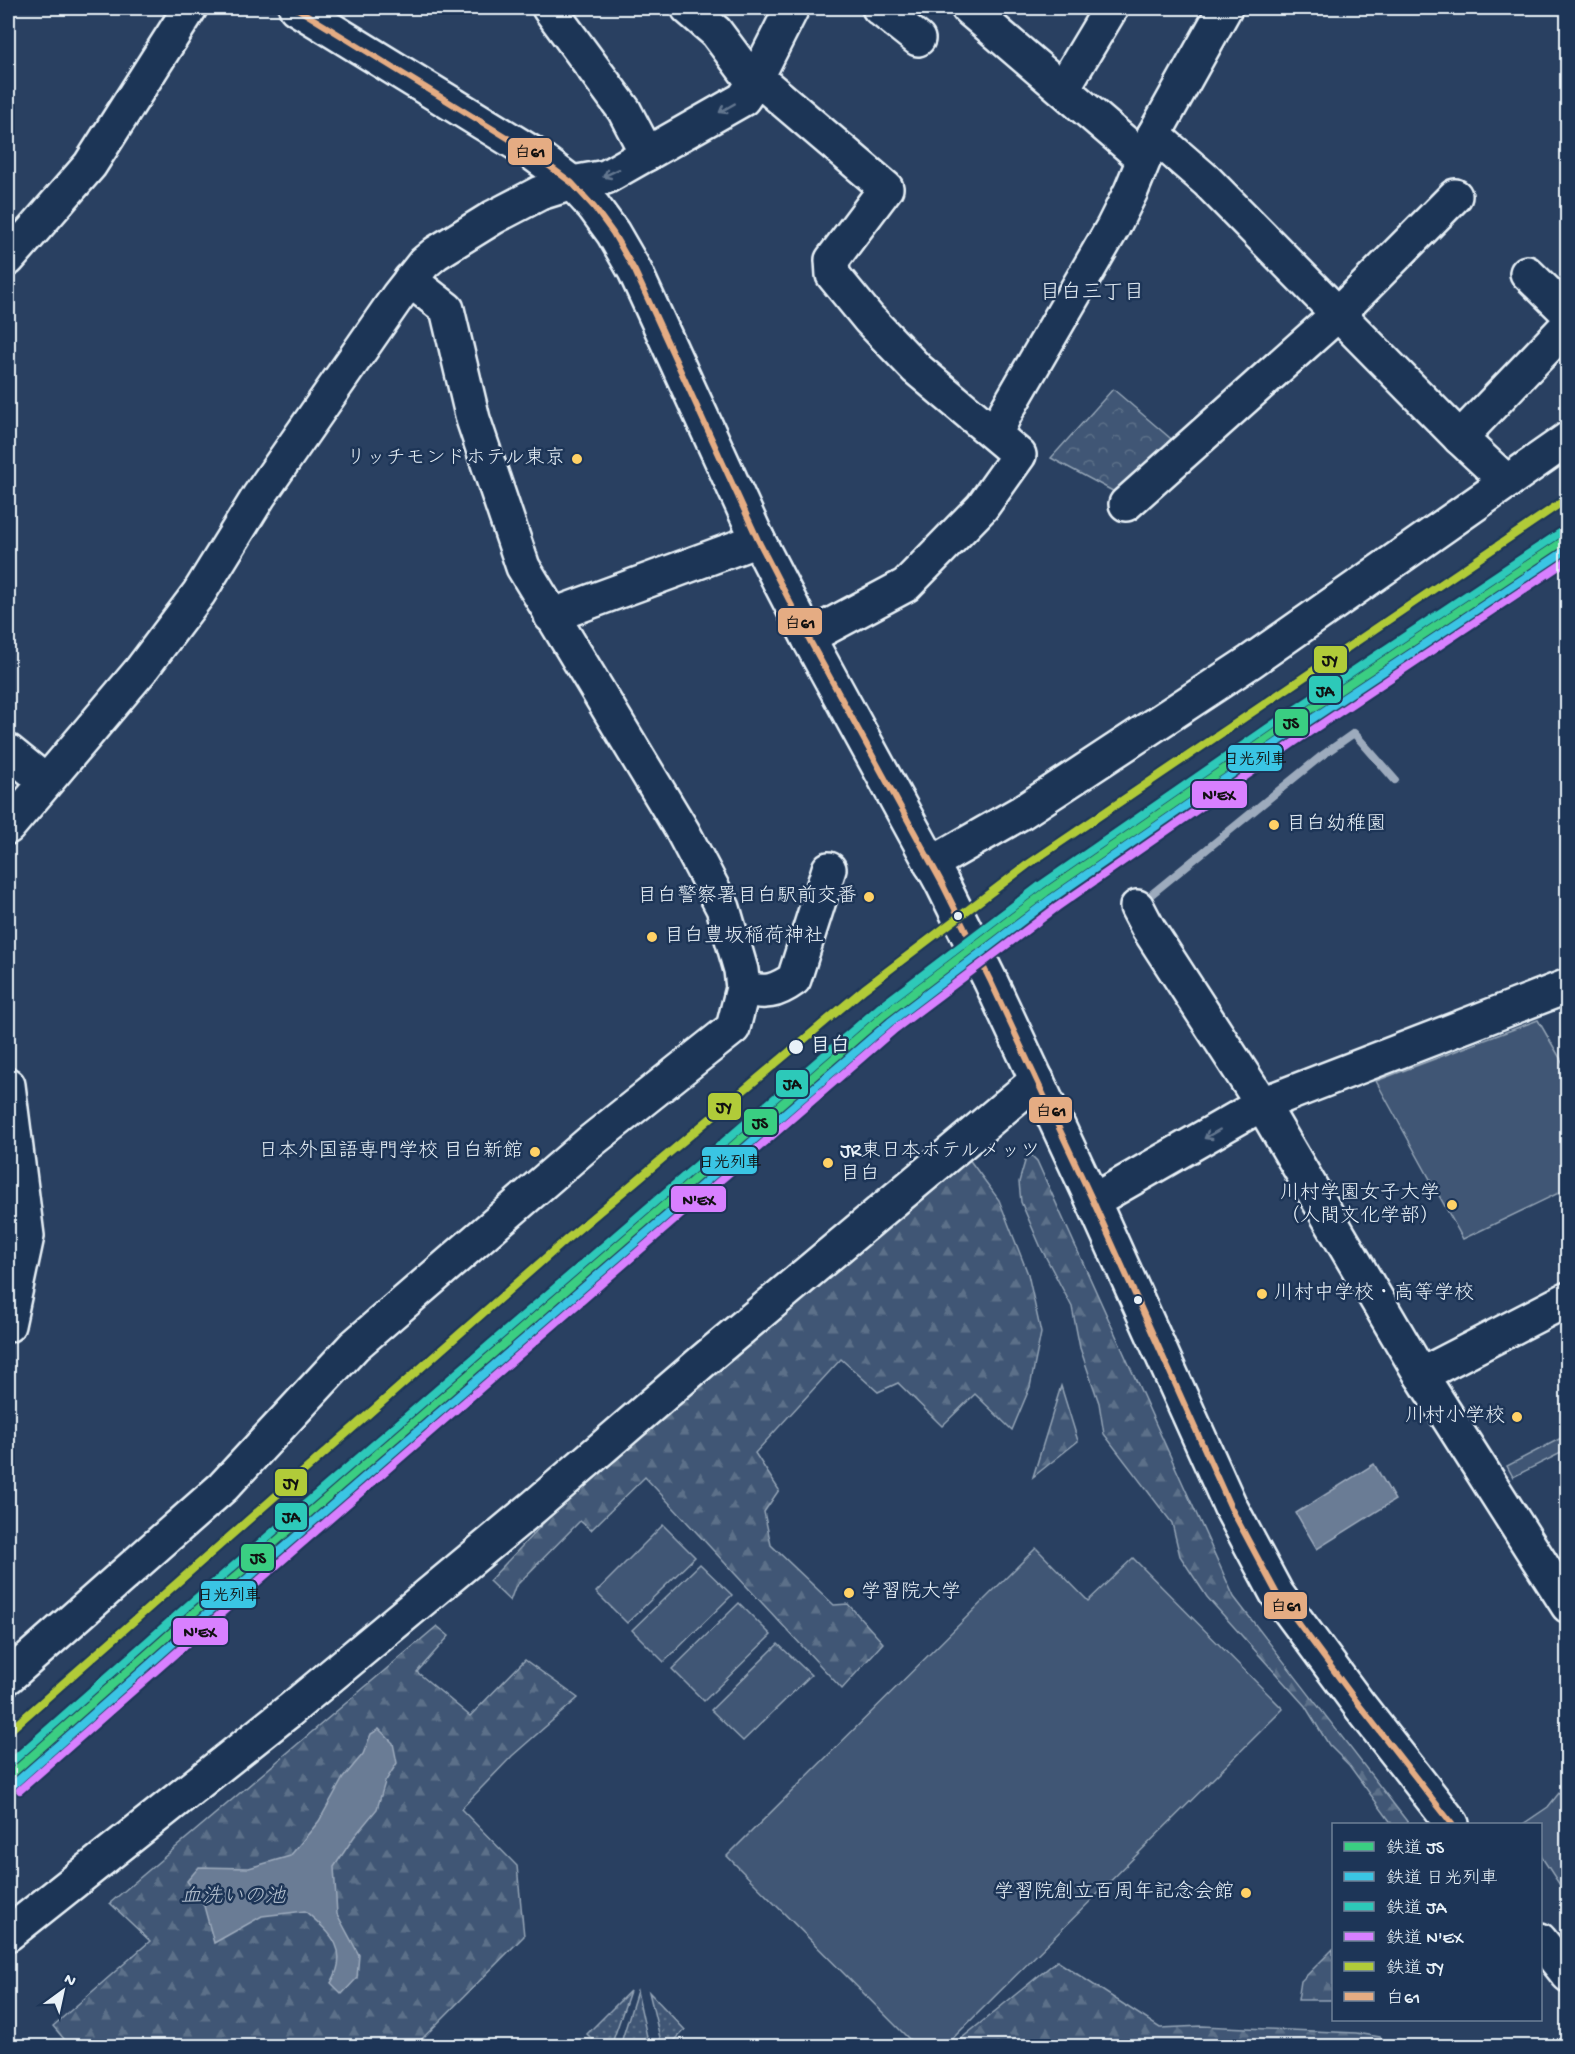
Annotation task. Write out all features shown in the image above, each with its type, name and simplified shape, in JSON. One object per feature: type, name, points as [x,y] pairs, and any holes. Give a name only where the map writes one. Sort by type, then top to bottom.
[{"type":"street","points":[[8,258],[90,165],[190,8]]},
{"type":"street","points":[[296,8],[532,153],[572,183],[604,220],[635,271],[758,540],[936,873],[991,982],[1094,1201],[1232,1508],[1277,1594],[1451,1823]]},
{"type":"street","points":[[549,8],[624,110],[647,154]]},
{"type":"street","points":[[688,8],[716,32],[755,80],[886,188],[832,260],[832,275],[916,369],[1019,454],[982,507],[906,585],[809,639]]},
{"type":"street","points":[[8,827],[141,670],[199,593],[259,496],[424,263],[494,217],[540,193],[572,183],[606,177],[742,99],[755,80],[792,8]]},
{"type":"street","points":[[879,8],[918,39]]},
{"type":"street","points":[[968,8],[1063,88],[1149,147],[1207,181],[1460,438],[1507,482]]},
{"type":"street","points":[[1063,88],[1111,8]]},
{"type":"street","points":[[995,434],[1113,227],[1149,147],[1225,8]]},
{"type":"street","points":[[1126,504],[1338,314],[1455,196]]},
{"type":"street","points":[[1527,273],[1568,313]]},
{"type":"street","points":[[8,1677],[223,1487],[354,1346],[590,1142],[733,1028],[743,988],[741,969],[723,908],[683,832],[523,567],[473,419],[447,309],[410,280]]},
{"type":"street","points":[[1460,438],[1568,325]]},
{"type":"street","points":[[936,873],[1022,812],[1250,662],[1568,439]]},
{"type":"street","points":[[551,616],[758,540]]},
{"type":"street","points":[[8,751],[45,781]]},
{"type":"street","points":[[743,988],[757,992],[780,990],[794,979],[829,869]]},
{"type":"street","points":[[1137,907],[1148,928],[1262,1104],[1421,1375],[1568,1606]]},
{"type":"street","points":[[1094,1201],[1262,1104],[1568,986]]},
{"type":"street","points":[[8,1934],[290,1710],[535,1506],[704,1360],[1037,1080]]},
{"type":"street","points":[[8,1085],[27,1236],[8,1325]]},
{"type":"street","points":[[1421,1375],[1568,1299]]},
{"type":"street","points":[[1542,1942],[1568,1975]]},
{"type":"green space","points":[[1113,389],[1177,444],[1124,497],[1051,458]]},
{"type":"green space","points":[[1538,1020],[1567,1070],[1567,1189],[1463,1239],[1376,1081]]},
{"type":"green space","points":[[966,1155],[999,1200],[1028,1274],[1041,1333],[1030,1387],[1012,1430],[975,1394],[942,1426],[898,1383],[878,1392],[841,1359],[755,1453],[779,1490],[764,1512],[771,1545],[834,1605],[848,1604],[883,1643],[842,1689],[645,1477],[591,1530],[580,1521],[515,1587],[510,1601],[489,1581],[571,1494]]},
{"type":"green space","points":[[1031,1155],[1037,1161],[1234,1597],[1408,1823],[1391,1823],[1349,1765],[1329,1745],[1305,1706],[1207,1597],[1180,1556],[1172,1523],[1104,1434],[1099,1403],[1080,1348],[1072,1307],[1042,1250],[1021,1202],[1019,1182],[1026,1158]]},
{"type":"green space","points":[[1061,1386],[1078,1441],[1033,1477]]},
{"type":"green space","points":[[1567,1435],[1567,1450],[1513,1477],[1507,1466]]},
{"type":"green space","points":[[663,1525],[695,1557],[627,1623],[596,1592]]},
{"type":"green space","points":[[1036,1548],[1088,1601],[1133,1558],[1283,1709],[945,2046],[916,2046],[727,1856]]},
{"type":"green space","points":[[700,1564],[732,1595],[664,1662],[632,1630]]},
{"type":"green space","points":[[739,1603],[771,1635],[704,1701],[672,1669]]},
{"type":"green space","points":[[437,1626],[449,1636],[417,1672],[470,1716],[525,1660],[578,1698],[512,1756],[461,1809],[517,1866],[524,1936],[415,2046],[70,2046],[53,2026],[150,1941],[110,1903]]},
{"type":"green space","points":[[778,1644],[811,1675],[743,1741],[711,1710]]},
{"type":"green space","points":[[1567,1783],[1567,1896],[1542,1858],[1542,1823],[1524,1823],[1548,1807]]},
{"type":"green space","points":[[1332,1950],[1332,2000],[1298,2000],[1301,1981]]},
{"type":"green space","points":[[1057,1961],[1160,2028],[1202,2026],[1356,2033],[1380,2037],[1392,2046],[952,2046]]},
{"type":"green space","points":[[630,1991],[611,2046],[599,2046],[587,2034]]},
{"type":"green space","points":[[637,1991],[649,2046],[620,2046]]},
{"type":"green space","points":[[649,1992],[685,2030],[669,2046],[662,2046]]},
{"type":"water","points":[[1374,1464],[1395,1500],[1317,1549],[1296,1513]]},
{"type":"water","name":"血洗いの池","points":[[379,1729],[393,1743],[397,1763],[385,1782],[377,1809],[354,1837],[334,1867],[337,1914],[359,1955],[357,1978],[342,1994],[331,1983],[339,1960],[335,1942],[305,1911],[262,1916],[214,1943],[204,1906],[187,1881],[199,1867],[249,1868],[290,1856],[319,1821],[343,1778],[363,1754],[371,1734]]},
{"type":"waterway","points":[[1142,902],[1320,757],[1354,733],[1395,780]]},
{"type":"rail line","name":"JY","points":[[8,1732],[567,1239],[864,989],[1027,865],[1568,498]]},
{"type":"rail line","name":"JA","points":[[8,1765],[192,1602],[879,1008],[1041,885],[1281,719],[1563,531]]},
{"type":"rail line","name":"JS","points":[[8,1777],[198,1609],[884,1015],[1046,892],[1286,726],[1568,538]]},
{"type":"rail line","name":"日光列車","points":[[14,1784],[204,1616],[890,1022],[1051,899],[1291,733],[1568,549]]},
{"type":"rail line","name":"N'EX","points":[[20,1790],[895,1029],[1057,907],[1296,741],[1568,560]]},
{"type":"transit line","name":"白61","points":[[296,8],[532,153],[572,183],[613,233],[635,271],[758,540],[809,639],[942,883],[991,982],[1093,1201],[1231,1508],[1277,1594],[1451,1823]]},
{"type":"place","name":"リッチモンドホテル東京","points":[[577,459]]},
{"type":"place","name":"目白幼稚園","points":[[1274,825]]},
{"type":"place","name":"目白警察署目白駅前交番","points":[[869,897]]},
{"type":"place","name":"目白豊坂稲荷神社","points":[[652,937]]},
{"type":"place","name":"目白","points":[[796,1047]]},
{"type":"place","name":"日本外国語専門学校 目白新館","points":[[535,1152]]},
{"type":"place","name":"JR東日本ホテルメッツ 目白","points":[[828,1163]]},
{"type":"place","name":"川村学園女子大学 （人間文化学部）","points":[[1452,1205]]},
{"type":"place","name":"川村中学校・高等学校","points":[[1262,1294]]},
{"type":"place","name":"川村小学校","points":[[1517,1417]]},
{"type":"place","name":"学習院大学","points":[[849,1593]]},
{"type":"place","name":"学習院創立百周年記念会館","points":[[1246,1893]]},
{"type":"district","name":"目白三丁目","points":[[1092,294]]}]
